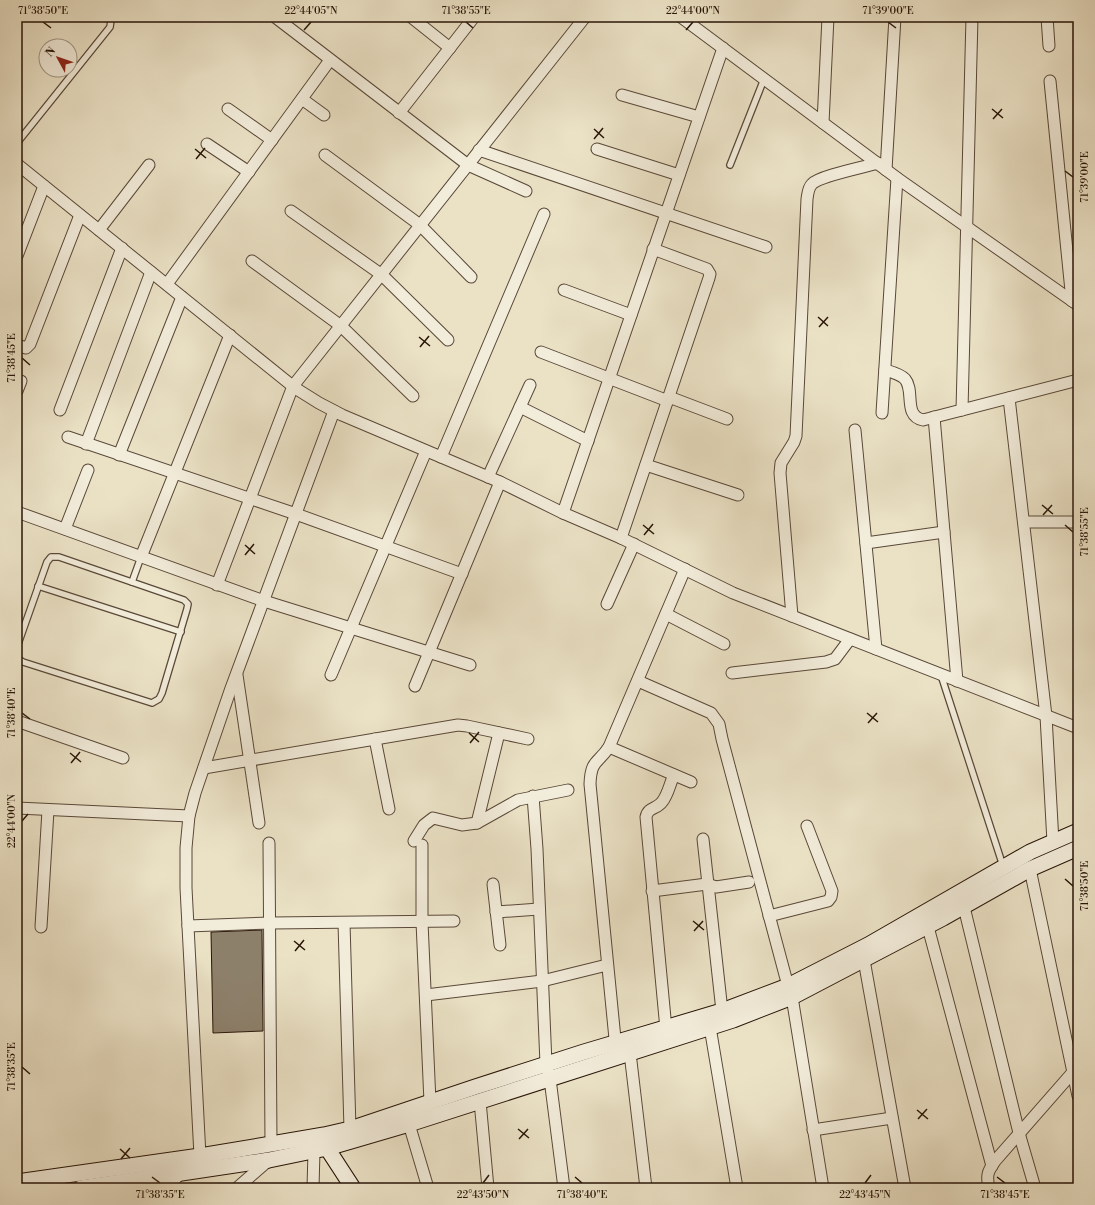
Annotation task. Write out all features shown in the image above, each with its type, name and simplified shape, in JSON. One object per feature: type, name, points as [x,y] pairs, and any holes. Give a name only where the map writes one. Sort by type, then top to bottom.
[{"type":"main road","points":[[621,1051],[666,1028],[790,992],[1003,867],[1030,852],[1078,831]]},
{"type":"main road","points":[[17,1182],[200,1156],[270,1144],[322,1145],[350,1129],[430,1102],[710,1028],[733,1020],[790,992],[864,960],[928,927],[1030,869],[1078,848]]},
{"type":"main road","points":[[81,1188],[269,1160],[322,1145],[409,1124],[480,1101],[548,1072]]},
{"type":"main road","points":[[322,1145],[354,1188]]},
{"type":"street","points":[[275,17],[468,165],[526,191]]},
{"type":"street","points":[[411,17],[450,48]]},
{"type":"street","points":[[400,113],[474,17]]},
{"type":"street","points":[[217,585],[293,386],[585,17]]},
{"type":"street","points":[[680,17],[897,178],[1075,303]]},
{"type":"street","points":[[823,123],[828,17]]},
{"type":"street","points":[[882,167],[895,17]]},
{"type":"street","points":[[962,410],[972,17]]},
{"type":"street","points":[[1047,17],[1049,46]]},
{"type":"street","points":[[562,513],[723,48]]},
{"type":"street","points":[[167,284],[330,60]]},
{"type":"street","points":[[1050,81],[1075,303]]},
{"type":"street","points":[[622,95],[699,117]]},
{"type":"street","points":[[302,98],[324,115]]},
{"type":"street","points":[[228,109],[272,140]]},
{"type":"street","points":[[207,144],[248,172]]},
{"type":"street","points":[[597,149],[679,176]]},
{"type":"street","points":[[480,150],[766,247]]},
{"type":"street","points":[[325,155],[420,226],[471,277]]},
{"type":"street","points":[[17,164],[293,386],[334,411],[500,482],[562,513],[634,544],[733,593],[1078,728]]},
{"type":"street","points":[[99,230],[149,165]]},
{"type":"street","points":[[792,616],[780,473],[781,463],[796,436],[807,198],[813,183],[824,178],[882,167]]},
{"type":"street","points":[[882,413],[897,178]]},
{"type":"street","points":[[17,256],[44,186]]},
{"type":"street","points":[[291,211],[382,275],[448,340]]},
{"type":"street","points":[[441,457],[544,214]]},
{"type":"street","points":[[17,345],[26,348],[30,344],[80,215]]},
{"type":"street","points":[[60,410],[122,248]]},
{"type":"street","points":[[621,538],[710,274],[707,269],[653,249]]},
{"type":"street","points":[[252,261],[340,326],[413,396]]},
{"type":"street","points":[[86,444],[151,272]]},
{"type":"street","points":[[564,290],[631,315]]},
{"type":"street","points":[[119,455],[182,297]]},
{"type":"street","points":[[141,557],[230,335]]},
{"type":"street","points":[[541,352],[609,379],[727,419]]},
{"type":"street","points":[[885,370],[904,378],[908,385],[911,412],[918,419],[923,420],[1078,380]]},
{"type":"street","points":[[488,477],[530,385]]},
{"type":"street","points":[[1009,398],[1025,522],[1046,716],[1053,842]]},
{"type":"street","points":[[520,407],[588,441]]},
{"type":"street","points":[[200,1156],[188,926],[186,848],[190,816],[195,793],[236,674],[334,411]]},
{"type":"street","points":[[934,417],[957,681]]},
{"type":"street","points":[[855,430],[876,649]]},
{"type":"street","points":[[68,437],[296,514],[462,574]]},
{"type":"street","points":[[332,675],[426,451]]},
{"type":"street","points":[[646,465],[738,496]]},
{"type":"street","points":[[65,529],[88,470]]},
{"type":"street","points":[[415,686],[500,482]]},
{"type":"street","points":[[17,512],[264,601],[470,665]]},
{"type":"street","points":[[1025,522],[1078,522]]},
{"type":"street","points":[[866,543],[944,532]]},
{"type":"street","points":[[607,604],[634,544]]},
{"type":"street","points":[[646,1188],[621,1051],[608,965],[590,784],[591,772],[594,764],[609,747],[685,569]]},
{"type":"street","points":[[666,614],[724,644]]},
{"type":"street","points":[[732,673],[826,662],[834,659],[850,639]]},
{"type":"street","points":[[236,674],[259,823]]},
{"type":"street","points":[[638,681],[711,713],[719,724],[790,992],[823,1188]]},
{"type":"street","points":[[17,721],[123,758]]},
{"type":"street","points":[[204,768],[458,725],[528,739]]},
{"type":"street","points":[[477,823],[499,733]]},
{"type":"street","points":[[375,739],[389,809]]},
{"type":"street","points":[[609,747],[691,782]]},
{"type":"street","points":[[666,1028],[646,817],[649,810],[662,803],[674,775]]},
{"type":"street","points":[[430,1102],[418,843],[424,825],[433,818],[462,825],[477,823],[518,800],[568,790]]},
{"type":"street","points":[[533,796],[548,1072],[564,1188]]},
{"type":"street","points":[[17,808],[190,816]]},
{"type":"street","points":[[41,927],[48,810]]},
{"type":"street","points":[[769,916],[828,901],[831,897],[832,891],[807,826]]},
{"type":"street","points":[[703,839],[722,1011]]},
{"type":"street","points":[[269,842],[270,1144]]},
{"type":"street","points":[[1030,869],[1078,1096]]},
{"type":"street","points":[[652,891],[707,884],[716,887],[749,882]]},
{"type":"street","points":[[493,884],[500,945]]},
{"type":"street","points":[[964,906],[1019,1133],[1035,1188]]},
{"type":"street","points":[[496,912],[540,908]]},
{"type":"street","points":[[188,926],[270,923],[454,921]]},
{"type":"street","points":[[344,923],[350,1129]]},
{"type":"street","points":[[928,927],[992,1166]]},
{"type":"street","points":[[864,960],[905,1188]]},
{"type":"street","points":[[426,995],[542,981],[608,965]]},
{"type":"street","points":[[710,1028],[737,1188]]},
{"type":"street","points":[[989,1188],[987,1177],[992,1166],[1073,1072]]},
{"type":"street","points":[[480,1101],[488,1188]]},
{"type":"street","points":[[813,1130],[892,1118]]},
{"type":"street","points":[[409,1124],[428,1188]]},
{"type":"street","points":[[313,1188],[322,1145]]},
{"type":"street","points":[[237,1188],[269,1160]]},
{"type":"street","points":[[166,1188],[180,1174]]},
{"type":"lane","points":[[17,143],[110,27],[111,20],[108,17]]},
{"type":"lane","points":[[730,165],[764,79]]},
{"type":"lane","points":[[17,647],[47,562],[51,557],[59,557],[132,582],[184,600],[188,604],[162,694],[159,699],[152,703],[23,662],[17,658]]},
{"type":"lane","points":[[132,582],[141,557]]},
{"type":"lane","points":[[38,586],[181,632]]},
{"type":"lane","points":[[941,674],[1003,867]]},
{"type":"building","points":[[262,930],[263,1031],[213,1033],[211,932]]}]
